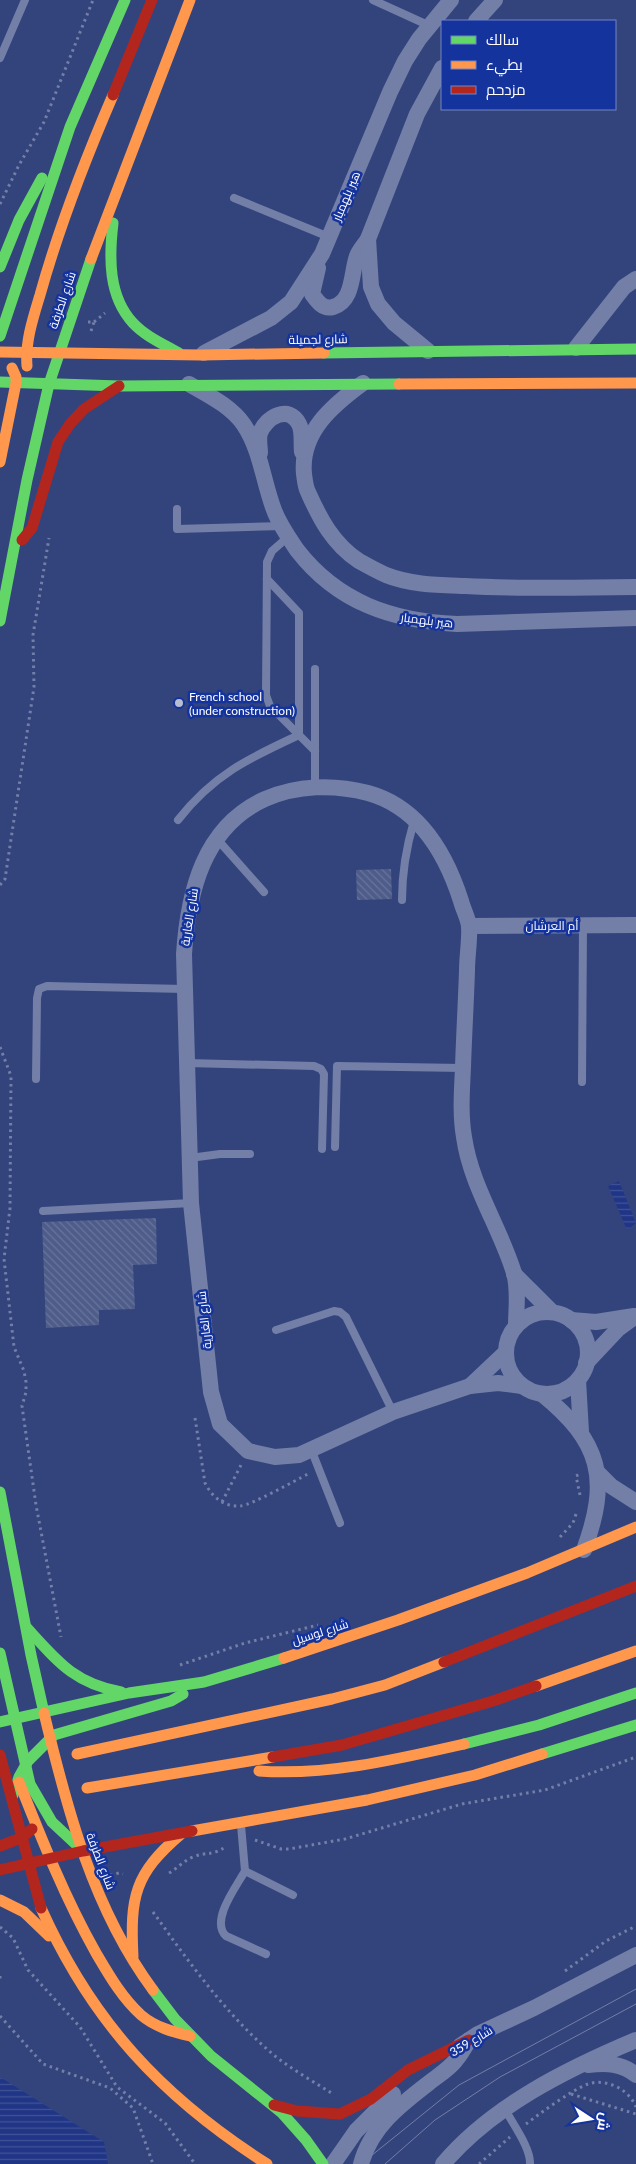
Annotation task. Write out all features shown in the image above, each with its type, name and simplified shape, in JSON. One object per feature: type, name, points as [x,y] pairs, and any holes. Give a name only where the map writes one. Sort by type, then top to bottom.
[{"type":"main road","points":[[0,267],[19,220],[70,126],[125,0]]},
{"type":"main road","points":[[49,384],[35,380],[28,373],[26,363],[26,353],[36,306],[59,232],[90,148],[152,0]]},
{"type":"main road","name":"شارع الطرفة","points":[[0,621],[13,550],[49,384],[124,170],[190,0]]},
{"type":"main road","points":[[0,336],[70,126]]},
{"type":"main road","points":[[124,170],[117,199],[110,255],[111,276],[116,295],[133,322],[152,338],[180,353]]},
{"type":"main road","name":"شارع لجميلة","points":[[0,353],[180,353],[201,355],[576,348],[636,349]]},
{"type":"main road","points":[[0,353],[16,377],[0,462]]},
{"type":"main road","points":[[0,382],[119,386],[636,382]]},
{"type":"main road","points":[[13,550],[32,528],[58,442],[70,424],[84,409],[119,386]]},
{"type":"main road","name":"شارع الطرفة","points":[[0,1492],[25,1626],[55,1759],[92,1880],[111,1922],[133,1963],[175,2019],[211,2056],[294,2124],[323,2164]]},
{"type":"main road","name":"شارع لوسيل","points":[[0,1722],[129,1693],[204,1682],[398,1620],[527,1574],[636,1527]]},
{"type":"main road","points":[[77,1754],[332,1699],[384,1685],[636,1586]]},
{"type":"main road","points":[[384,1685],[435,1656],[508,1624]]},
{"type":"main road","points":[[25,1626],[57,1663],[70,1673],[98,1687],[129,1693]]},
{"type":"main road","points":[[88,1788],[342,1745],[493,1701],[636,1651]]},
{"type":"main road","points":[[0,1653],[30,1784],[45,1813],[59,1830],[83,1851]]},
{"type":"main road","points":[[12,1799],[25,1764],[43,1743],[50,1738],[62,1732],[171,1701],[204,1682]]},
{"type":"main road","points":[[223,1765],[266,1772],[295,1772],[331,1769],[411,1756],[519,1732],[636,1693]]},
{"type":"main road","points":[[0,1870],[83,1851],[367,1800],[475,1775],[636,1725]]},
{"type":"main road","points":[[0,1749],[12,1765],[50,1859],[80,1924],[106,1971],[141,2015],[176,2032],[193,2037]]},
{"type":"main road","points":[[0,1755],[27,1864],[38,1900],[58,1944],[79,1982],[106,2022],[135,2058],[196,2114],[267,2164]]},
{"type":"main road","points":[[0,1846],[21,1838],[36,1826],[45,1813],[55,1759]]},
{"type":"main road","points":[[133,1963],[132,1911],[140,1880],[146,1868],[166,1847],[182,1834]]},
{"type":"main road","points":[[0,1900],[24,1912],[58,1944]]},
{"type":"main road","points":[[270,2103],[297,2111],[340,2114],[371,2099],[408,2070],[469,2040]]},
{"type":"main road","points":[[249,2153],[255,2164]]},
{"type":"street","name":"هير بلهمبار","points":[[201,355],[271,318],[291,302],[322,254],[390,92],[405,61],[451,0]]},
{"type":"street","points":[[477,20],[494,0]]},
{"type":"street","points":[[322,254],[312,294],[319,304],[331,308],[342,303],[345,298],[358,254],[368,239],[417,114],[441,70]]},
{"type":"street","points":[[368,239],[371,288],[378,304],[394,323],[428,351]]},
{"type":"street","points":[[576,348],[624,287],[636,279]]},
{"type":"street","name":"هير بلهمبار","points":[[189,384],[230,409],[244,424],[260,456],[264,479],[275,513],[285,532],[307,562],[345,594],[373,609],[405,619],[457,624],[636,618]]},
{"type":"street","points":[[303,462],[312,433],[322,419],[338,402],[363,384]]},
{"type":"street","points":[[260,456],[259,436],[268,419],[276,414],[285,414],[294,418],[300,425],[306,488],[322,522],[336,542],[358,560],[387,575],[423,584],[506,588],[636,587]]},
{"type":"street","name":"شارع الغارية","points":[[516,1326],[514,1274],[470,1163],[464,1137],[462,1099],[469,926],[444,855],[415,819],[395,804],[380,796],[352,790],[315,786],[266,799],[239,814],[216,838],[196,879],[189,904],[184,954],[191,1203],[211,1392],[220,1424],[232,1438],[248,1451],[275,1457],[299,1455],[393,1412],[470,1386],[498,1383],[522,1386]]},
{"type":"street","name":"أم العرشان","points":[[469,926],[636,925]]},
{"type":"street","name":"شارع الغارية","points":[[514,1274],[552,1312]]},
{"type":"street","points":[[636,1316],[596,1322],[571,1320],[552,1312],[528,1316],[516,1326],[507,1343],[506,1353],[507,1365],[513,1376],[522,1386],[542,1394],[560,1409],[581,1432],[597,1469],[618,1491],[636,1502]]},
{"type":"street","points":[[581,1432],[578,1380],[586,1363],[614,1333],[636,1316]]},
{"type":"street","points":[[571,1320],[583,1334],[586,1344],[586,1363]]},
{"type":"street","name":"شارع الغارية","points":[[470,1386],[506,1353]]},
{"type":"street","points":[[542,1394],[561,1391],[578,1380]]},
{"type":"street","points":[[584,1550],[596,1505],[597,1469]]},
{"type":"street","name":"شارع 359","points":[[333,2164],[356,2131],[394,2093],[469,2040],[636,1955]]},
{"type":"street","points":[[361,2164],[371,2138],[382,2124],[405,2101],[447,2069],[456,2060],[469,2040]]},
{"type":"street","points":[[443,2164],[459,2145],[504,2109],[581,2065],[636,2040]]},
{"type":"street","points":[[581,2065],[611,2064],[636,2075]]},
{"type":"lane","points":[[0,58],[24,0]]},
{"type":"lane","points":[[373,0],[430,26]]},
{"type":"lane","points":[[234,198],[329,237]]},
{"type":"lane","points":[[177,510],[177,529],[285,532]]},
{"type":"lane","points":[[285,532],[267,558],[266,695],[270,706],[315,751]]},
{"type":"lane","points":[[267,579],[298,613],[299,735]]},
{"type":"lane","points":[[315,669],[315,786]]},
{"type":"lane","points":[[178,820],[201,793],[216,780],[257,754],[299,735]]},
{"type":"lane","points":[[402,900],[402,871],[406,848],[415,819]]},
{"type":"lane","points":[[216,838],[264,892]]},
{"type":"lane","points":[[582,1082],[583,925]]},
{"type":"lane","points":[[36,1079],[37,998],[39,989],[47,986],[185,989]]},
{"type":"lane","points":[[187,1063],[314,1066],[321,1069],[324,1074],[322,1149]]},
{"type":"lane","points":[[335,1147],[337,1066],[463,1068]]},
{"type":"lane","points":[[190,1158],[220,1154],[250,1154]]},
{"type":"lane","points":[[43,1211],[191,1203]]},
{"type":"lane","points":[[276,1330],[334,1311],[340,1312],[346,1317],[393,1412]]},
{"type":"lane","points":[[312,1449],[340,1523]]},
{"type":"lane","points":[[241,1823],[245,1871],[222,1912],[220,1925],[222,1932],[226,1936],[266,1954]]},
{"type":"lane","points":[[245,1871],[293,1895]]},
{"type":"lane","points":[[504,2109],[527,2149],[530,2164]]},
{"type":"path","points":[[0,204],[19,165],[44,122],[93,0]]},
{"type":"path","points":[[0,885],[5,880],[29,726],[34,687],[33,636],[50,532]]},
{"type":"path","points":[[0,1047],[11,1076],[10,1208],[4,1259],[5,1269],[14,1347],[24,1371],[26,1382],[26,1392],[22,1406],[36,1505],[61,1639]]},
{"type":"path","points":[[195,1418],[206,1483],[209,1492],[222,1502],[230,1505],[246,1504],[311,1473]]},
{"type":"path","points":[[222,1502],[248,1451]]},
{"type":"path","points":[[579,1503],[580,1496],[576,1476],[597,1469]]},
{"type":"path","points":[[558,1538],[573,1523],[578,1510]]},
{"type":"path","points":[[172,1667],[245,1643],[327,1622]]},
{"type":"path","points":[[166,1875],[191,1858],[214,1854],[229,1845],[253,1840],[289,1849],[344,1839],[462,1804],[545,1790],[636,1756]]},
{"type":"path","points":[[92,1880],[119,1873],[140,1880]]},
{"type":"path","points":[[147,1905],[194,1968],[241,2023],[275,2056],[338,2097],[340,2114]]},
{"type":"path","points":[[0,1927],[13,1938],[28,1970],[80,2027],[94,2047],[110,2078],[125,2094],[153,2112],[165,2123],[195,2164]]},
{"type":"path","points":[[0,2016],[43,2064],[110,2088],[134,2108],[153,2164]]},
{"type":"path","points":[[636,2107],[625,2092],[606,2083],[588,2084],[570,2094],[636,2114]]},
{"type":"path","points":[[122,2098],[125,2094]]},
{"type":"water","points":[[619,1181],[636,1223],[627,1230],[608,1186]]},
{"type":"water","points":[[0,2077],[104,2142],[108,2164],[0,2164]]},
{"type":"building","points":[[391,869],[392,899],[357,900],[356,870]]},
{"type":"building","points":[[156,1218],[157,1264],[133,1265],[135,1309],[99,1310],[99,1325],[46,1328],[42,1222]]},
{"type":"tram line","points":[[361,2164],[459,2085],[636,1989]]},
{"type":"tram line","points":[[385,2164],[435,2120],[500,2077],[636,2004]]},
{"type":"traffic: fast","points":[[0,336],[70,127],[125,0]]},
{"type":"traffic: fast","points":[[0,267],[19,220],[42,178]]},
{"type":"traffic: fast","points":[[113,223],[111,249],[112,276],[119,301],[138,328],[154,340],[179,353]]},
{"type":"traffic: fast","points":[[0,621],[27,480],[49,384],[91,259]]},
{"type":"traffic: fast","points":[[324,353],[636,349]]},
{"type":"traffic: fast","points":[[0,382],[119,386],[399,384]]},
{"type":"traffic: fast","points":[[0,1492],[44,1713]]},
{"type":"traffic: fast","points":[[27,1628],[58,1661],[79,1677],[91,1683],[121,1692]]},
{"type":"traffic: fast","points":[[0,1653],[30,1784],[52,1822],[82,1850]]},
{"type":"traffic: fast","points":[[0,1722],[129,1693],[204,1682],[284,1658]]},
{"type":"traffic: fast","points":[[464,1744],[539,1725],[636,1693]]},
{"type":"traffic: fast","points":[[13,1795],[19,1777],[28,1761],[54,1735],[171,1701],[183,1694]]},
{"type":"traffic: fast","points":[[542,1754],[636,1725]]},
{"type":"traffic: fast","points":[[153,1990],[175,2019],[211,2056],[282,2113],[306,2140],[323,2164]]},
{"type":"traffic: slow","points":[[91,259],[190,0]]},
{"type":"traffic: slow","points":[[27,366],[30,330],[55,244],[113,95]]},
{"type":"traffic: slow","points":[[0,352],[201,355],[324,353]]},
{"type":"traffic: slow","points":[[0,462],[16,383],[16,377],[12,368]]},
{"type":"traffic: slow","points":[[399,384],[636,383]]},
{"type":"traffic: slow","points":[[284,1658],[398,1620],[527,1573],[636,1527]]},
{"type":"traffic: slow","points":[[536,1686],[636,1651]]},
{"type":"traffic: slow","points":[[77,1754],[332,1699],[385,1685],[444,1662]]},
{"type":"traffic: slow","points":[[44,1713],[62,1785],[98,1892],[132,1959],[153,1990]]},
{"type":"traffic: slow","points":[[259,1771],[285,1772],[336,1769],[464,1744]]},
{"type":"traffic: slow","points":[[192,1831],[367,1800],[475,1775],[542,1754]]},
{"type":"traffic: slow","points":[[87,1788],[273,1757]]},
{"type":"traffic: slow","points":[[19,1782],[64,1890],[96,1953],[116,1986],[146,2019],[164,2028],[190,2036]]},
{"type":"traffic: slow","points":[[133,1957],[134,1902],[138,1888],[153,1862],[181,1834]]},
{"type":"traffic: slow","points":[[0,1900],[24,1912],[49,1936]]},
{"type":"traffic: slow","points":[[41,1908],[61,1949],[83,1987],[134,2054],[163,2084],[195,2112],[267,2164]]},
{"type":"traffic: jam","points":[[113,95],[152,0]]},
{"type":"traffic: jam","points":[[22,540],[32,528],[58,442],[70,424],[84,409],[119,386]]},
{"type":"traffic: jam","points":[[444,1662],[636,1586]]},
{"type":"traffic: jam","points":[[273,1757],[342,1745],[493,1701],[536,1686]]},
{"type":"traffic: jam","points":[[0,1755],[41,1908]]},
{"type":"traffic: jam","points":[[0,1846],[21,1838],[32,1829]]},
{"type":"traffic: jam","points":[[0,1870],[83,1851],[192,1831]]},
{"type":"traffic: jam","points":[[274,2105],[297,2111],[340,2114],[371,2099],[408,2070],[469,2040]]},
{"type":"place","name":"French school (under construction)","points":[[179,703]]}]
